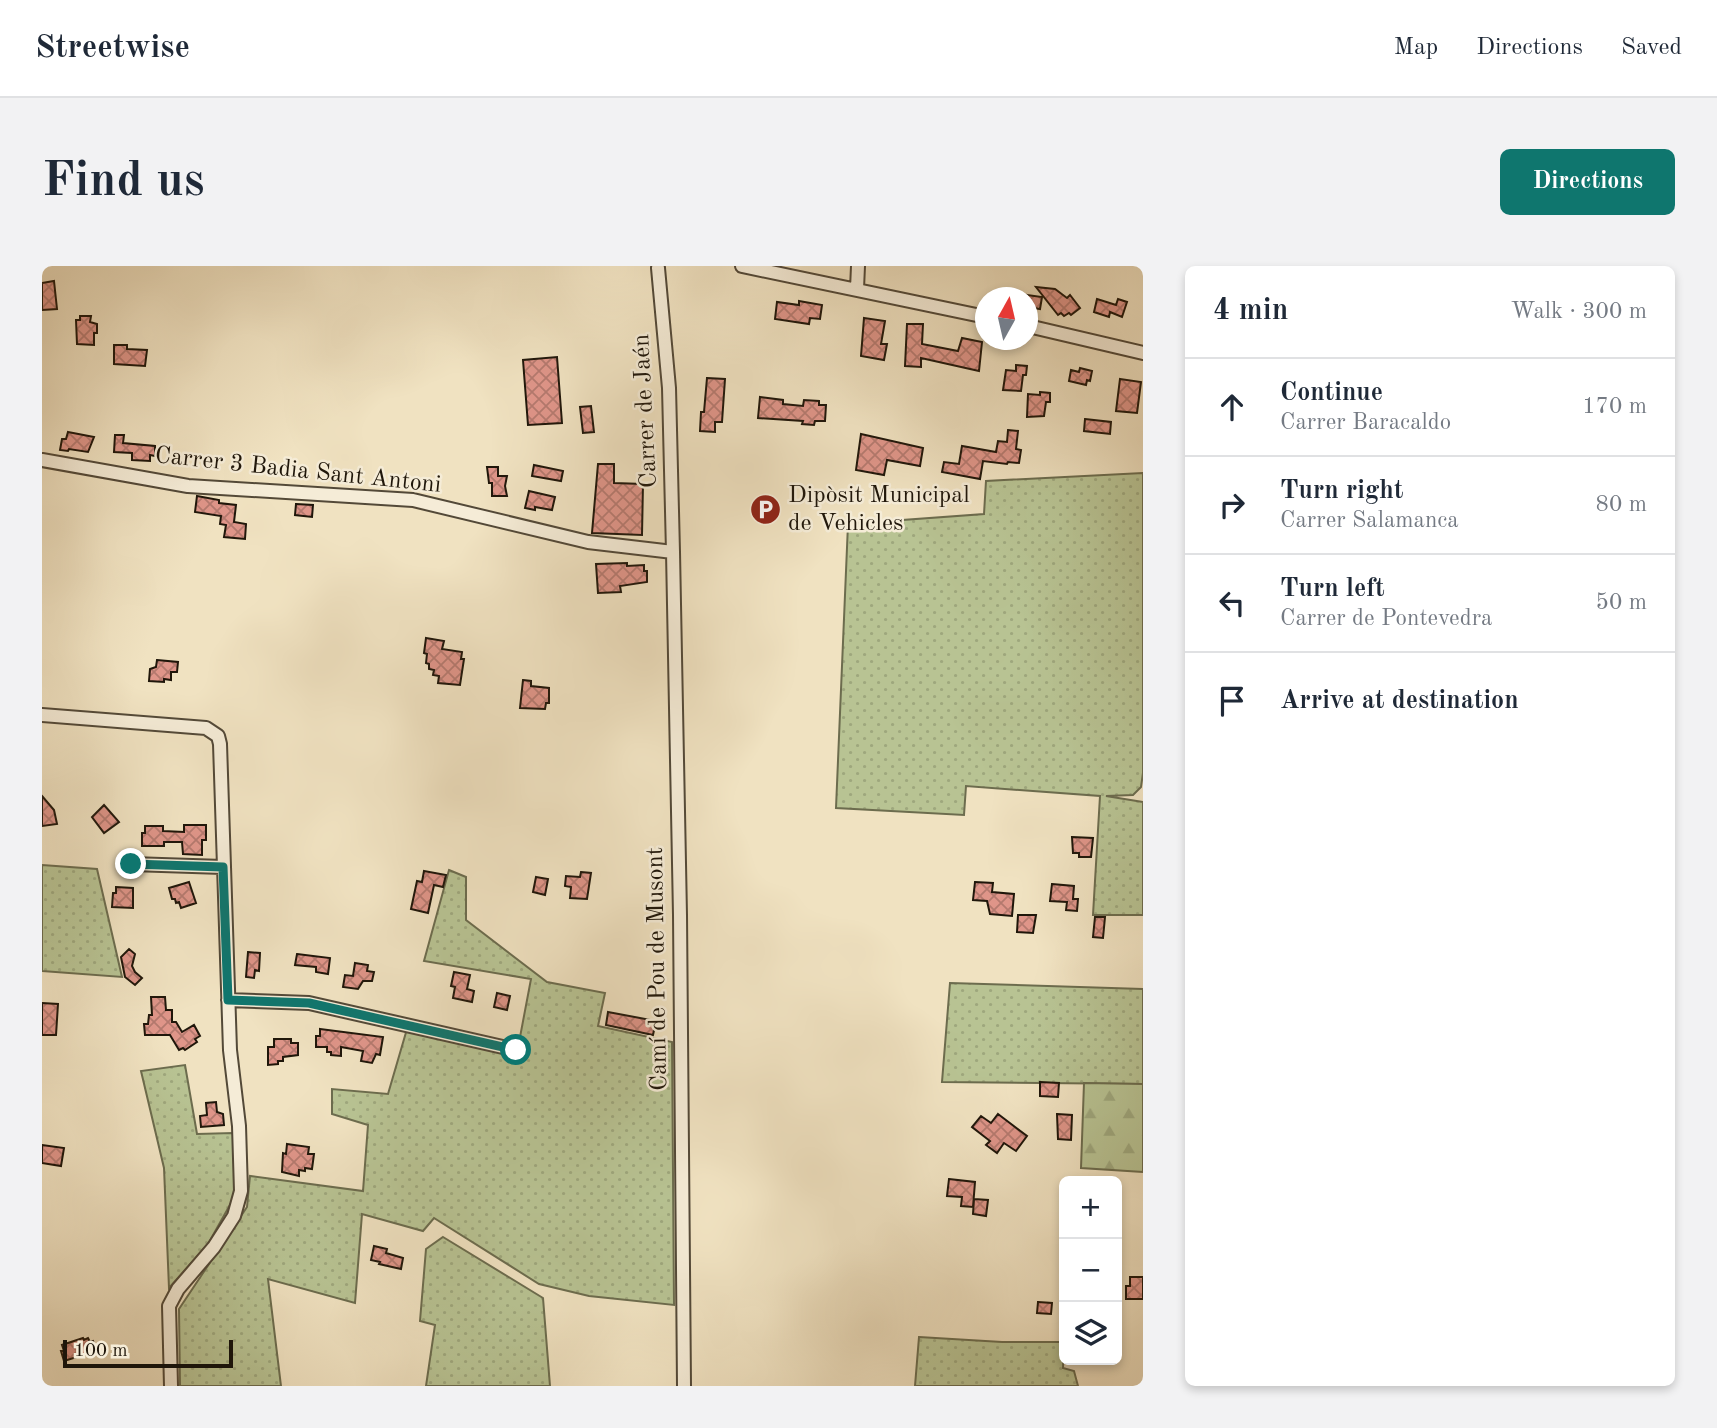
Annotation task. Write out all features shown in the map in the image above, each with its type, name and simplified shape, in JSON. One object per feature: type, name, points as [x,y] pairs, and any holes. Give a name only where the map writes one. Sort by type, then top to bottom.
[{"type":"street","points":[[742,266],[975,315]]},
{"type":"street","points":[[857,289],[858,266]]},
{"type":"street","name":"Carrer de Jaén","points":[[657,267],[669,388],[673,552]]},
{"type":"street","points":[[1038,329],[1143,353]]},
{"type":"street","name":"Carrer 3 Badia Sant Antoni","points":[[42,460],[188,486],[413,500],[588,542],[673,552]]},
{"type":"street","name":"Camí de Pou de Musont","points":[[673,552],[680,915],[684,1386]]},
{"type":"street","points":[[42,715],[212,730],[218,736],[220,744],[230,1051],[239,1126],[241,1191],[234,1216],[214,1247],[178,1289],[169,1306],[171,1386]]},
{"type":"street","points":[[131,864],[223,867]]},
{"type":"street","points":[[228,1000],[309,1003],[516,1050]]},
{"type":"green space","points":[[1143,473],[1143,773],[1141,787],[1133,795],[1106,796],[1143,802],[1143,915],[1093,915],[1100,796],[966,786],[964,815],[836,808],[848,524],[984,514],[986,481]]},
{"type":"green space","points":[[42,865],[97,869],[122,977],[42,971]]},
{"type":"green space","points":[[449,870],[466,877],[466,920],[547,982],[605,993],[598,1026],[672,1042],[674,1305],[589,1296],[539,1284],[434,1218],[423,1231],[362,1214],[355,1303],[268,1279],[281,1386],[180,1386],[179,1309],[247,1207],[250,1176],[363,1191],[368,1125],[332,1114],[332,1089],[388,1094],[407,1029],[517,1053],[531,979],[424,961]]},
{"type":"green space","points":[[950,983],[1143,989],[1143,1084],[942,1082]]},
{"type":"green space","points":[[185,1065],[197,1134],[233,1133],[235,1196],[208,1244],[169,1288],[164,1168],[141,1071]]},
{"type":"green space","points":[[1084,1083],[1143,1084],[1143,1172],[1081,1168]]},
{"type":"green space","points":[[443,1237],[543,1298],[550,1386],[426,1386],[435,1325],[420,1321],[426,1249]]},
{"type":"green space","points":[[919,1337],[1059,1342],[1059,1365],[1074,1371],[1078,1386],[915,1386]]},
{"type":"building","points":[[54,281],[57,309],[42,310],[42,283]]},
{"type":"building","points":[[1038,287],[1055,289],[1067,298],[1070,295],[1080,308],[1071,315],[1058,315]]},
{"type":"building","points":[[1038,296],[1042,297],[1038,309]]},
{"type":"building","points":[[1097,299],[1116,305],[1118,299],[1127,302],[1122,317],[1110,312],[1109,317],[1094,312]]},
{"type":"building","points":[[799,301],[822,305],[820,319],[810,318],[809,324],[775,319],[777,302],[799,305]]},
{"type":"building","points":[[80,316],[91,316],[90,322],[97,324],[94,345],[77,344],[76,320],[80,320]]},
{"type":"building","points":[[864,318],[885,321],[881,344],[887,344],[884,360],[861,356]]},
{"type":"building","points":[[907,324],[923,324],[922,344],[958,351],[962,338],[975,341],[975,350],[981,350],[979,371],[921,358],[921,367],[905,366]]},
{"type":"building","points":[[114,345],[147,350],[145,366],[114,364]]},
{"type":"building","points":[[557,357],[562,423],[528,425],[523,360]]},
{"type":"building","points":[[1016,365],[1027,366],[1021,391],[1003,390],[1006,370],[1016,371]]},
{"type":"building","points":[[1080,368],[1092,371],[1090,381],[1087,380],[1086,385],[1069,381],[1071,370],[1079,372]]},
{"type":"building","points":[[707,378],[725,379],[722,422],[715,422],[715,432],[700,431]]},
{"type":"building","points":[[1120,379],[1141,382],[1137,413],[1116,411]]},
{"type":"building","points":[[1040,392],[1050,393],[1050,402],[1046,402],[1044,416],[1027,417],[1028,394],[1040,395]]},
{"type":"building","points":[[760,397],[783,400],[783,404],[803,406],[804,400],[819,401],[819,405],[826,405],[825,421],[815,421],[814,425],[802,424],[803,421],[758,418]]},
{"type":"building","points":[[591,406],[594,432],[583,433],[580,407]]},
{"type":"building","points":[[1085,419],[1111,422],[1110,434],[1084,431]]},
{"type":"building","points":[[1008,430],[1018,431],[1016,449],[1021,450],[1019,463],[983,461],[980,479],[942,472],[944,462],[959,464],[962,446],[996,452],[998,441],[1007,442]]},
{"type":"building","points":[[68,432],[94,437],[88,452],[60,450],[62,439],[66,439]]},
{"type":"building","points":[[861,434],[923,448],[920,466],[887,460],[884,475],[856,470]]},
{"type":"building","points":[[115,435],[124,435],[123,443],[155,446],[155,456],[150,455],[150,461],[132,460],[132,453],[114,452]]},
{"type":"building","points":[[598,464],[614,464],[614,483],[643,484],[642,535],[592,533]]},
{"type":"building","points":[[534,465],[563,471],[561,481],[532,476]]},
{"type":"building","points":[[487,467],[498,467],[498,476],[507,476],[507,496],[492,496],[492,483],[489,483]]},
{"type":"building","points":[[529,491],[555,497],[552,510],[525,508]]},
{"type":"building","points":[[197,496],[236,505],[234,522],[246,524],[245,539],[224,537],[226,525],[220,524],[221,516],[195,512]]},
{"type":"building","points":[[296,504],[313,505],[312,517],[295,515]]},
{"type":"building","points":[[627,563],[627,566],[644,565],[647,582],[620,586],[621,592],[598,593],[596,564]]},
{"type":"building","points":[[426,638],[444,641],[442,649],[462,652],[461,659],[464,659],[460,685],[438,683],[439,676],[433,675],[434,670],[429,669],[429,664],[426,663]]},
{"type":"building","points":[[157,660],[178,662],[177,672],[171,672],[171,680],[149,681],[150,669],[156,667]]},
{"type":"building","points":[[523,680],[531,681],[531,686],[549,688],[549,703],[546,703],[545,709],[520,708]]},
{"type":"building","points":[[42,796],[54,810],[57,824],[42,826]]},
{"type":"building","points":[[104,805],[119,822],[104,833],[92,817]]},
{"type":"building","points":[[184,825],[206,825],[202,855],[183,854],[182,842],[164,842],[164,846],[142,846],[145,826],[163,826],[163,831],[184,832]]},
{"type":"building","points":[[1072,837],[1093,838],[1091,857],[1079,857],[1079,853],[1073,853]]},
{"type":"building","points":[[424,871],[446,875],[443,887],[434,885],[428,913],[411,909],[417,881],[422,882]]},
{"type":"building","points":[[581,872],[591,873],[587,899],[570,898],[571,887],[565,886],[566,876],[580,877]]},
{"type":"building","points":[[536,877],[548,879],[545,895],[533,892]]},
{"type":"building","points":[[189,882],[196,903],[181,908],[179,902],[176,903],[175,899],[172,899],[169,888]]},
{"type":"building","points":[[975,882],[993,883],[992,892],[1014,894],[1012,916],[990,914],[987,901],[973,900]]},
{"type":"building","points":[[1052,884],[1074,886],[1073,899],[1078,899],[1077,911],[1066,910],[1067,902],[1050,901]]},
{"type":"building","points":[[116,887],[133,888],[133,908],[112,907]]},
{"type":"building","points":[[1018,915],[1036,915],[1033,933],[1017,932]]},
{"type":"building","points":[[1095,917],[1105,917],[1103,938],[1093,937]]},
{"type":"building","points":[[129,949],[135,954],[132,966],[142,978],[135,985],[125,977],[121,957]]},
{"type":"building","points":[[248,952],[260,953],[259,971],[255,970],[254,978],[246,977]]},
{"type":"building","points":[[297,954],[330,958],[328,974],[316,972],[316,967],[295,965]]},
{"type":"building","points":[[355,963],[368,965],[367,971],[374,972],[372,981],[363,981],[358,989],[343,987],[345,975],[353,976]]},
{"type":"building","points":[[454,972],[470,975],[467,989],[474,991],[472,1002],[453,998],[455,987],[451,986]]},
{"type":"building","points":[[497,993],[510,996],[507,1010],[494,1007]]},
{"type":"building","points":[[151,997],[165,997],[166,1010],[172,1010],[172,1022],[176,1022],[182,1032],[194,1025],[200,1036],[195,1039],[197,1042],[185,1050],[179,1050],[170,1035],[145,1035],[144,1024],[148,1024],[149,1015],[152,1015]]},
{"type":"building","points":[[42,1003],[58,1004],[56,1035],[42,1035]]},
{"type":"building","points":[[608,1012],[656,1021],[653,1035],[606,1025]]},
{"type":"building","points":[[320,1029],[383,1037],[380,1055],[376,1054],[372,1063],[361,1061],[363,1051],[341,1047],[341,1056],[331,1055],[331,1052],[327,1052],[327,1047],[316,1047],[316,1036],[320,1036]]},
{"type":"building","points":[[274,1039],[291,1039],[291,1043],[298,1043],[298,1055],[283,1057],[283,1061],[278,1061],[278,1064],[268,1065],[268,1047],[274,1047]]},
{"type":"building","points":[[1040,1082],[1059,1083],[1058,1097],[1040,1096]]},
{"type":"building","points":[[216,1102],[217,1112],[223,1114],[224,1125],[201,1127],[200,1116],[207,1115],[206,1103]]},
{"type":"building","points":[[998,1114],[1027,1136],[1016,1151],[1004,1143],[997,1153],[986,1145],[990,1141],[972,1127],[981,1116],[991,1123]]},
{"type":"building","points":[[1057,1114],[1072,1115],[1071,1140],[1058,1139]]},
{"type":"building","points":[[287,1144],[309,1147],[308,1154],[314,1154],[312,1169],[299,1170],[299,1176],[282,1172],[283,1153],[286,1154]]},
{"type":"building","points":[[42,1145],[64,1148],[61,1166],[42,1163]]},
{"type":"building","points":[[949,1179],[975,1182],[973,1207],[961,1206],[962,1197],[947,1196]]},
{"type":"building","points":[[974,1199],[988,1200],[986,1216],[973,1214]]},
{"type":"building","points":[[374,1246],[387,1249],[386,1253],[403,1258],[401,1269],[371,1260]]},
{"type":"building","points":[[1130,1277],[1143,1277],[1143,1299],[1126,1299],[1126,1286],[1130,1286]]},
{"type":"building","points":[[1038,1302],[1052,1303],[1051,1314],[1037,1313]]},
{"type":"building","points":[[83,1338],[93,1341],[96,1351],[64,1361],[62,1345]]},
{"type":"place","name":"Dipòsit Municipal de Vehicles","points":[[765,510]]},
{"type":"route","points":[[131,864],[223,867],[228,1000],[309,1003],[516,1050]]}]
